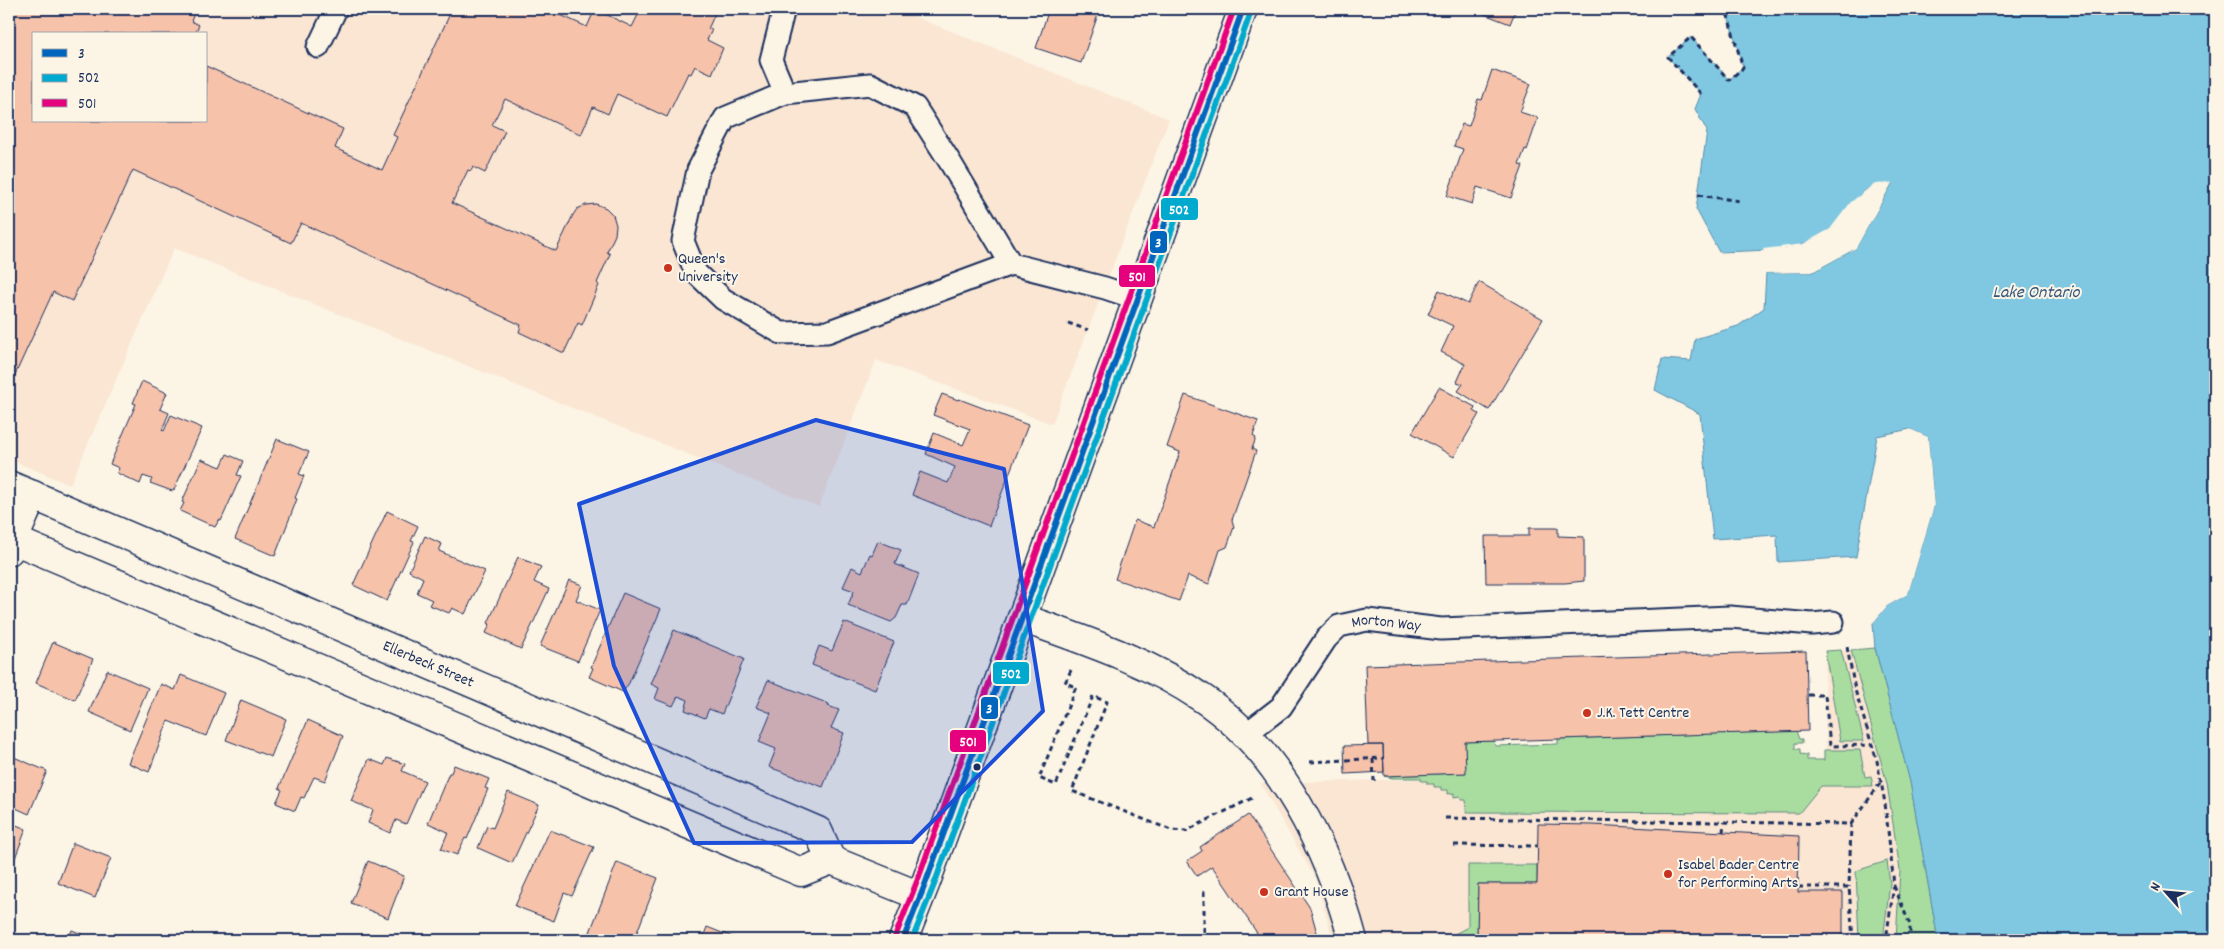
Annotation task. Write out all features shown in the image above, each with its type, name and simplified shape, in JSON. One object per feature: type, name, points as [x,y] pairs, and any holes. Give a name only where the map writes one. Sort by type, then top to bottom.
[{"type":"street","points":[[903,940],[1243,9]]},
{"type":"street","points":[[21,490],[10,543],[801,872],[831,860],[920,896]]},
{"type":"street","name":"Ellerbeck Street","points":[[21,490],[818,830],[831,860]]},
{"type":"street","points":[[1022,618],[1134,661],[1174,680],[1203,698],[1246,734],[1283,779],[1332,873],[1353,940]]},
{"type":"lane","points":[[318,47],[336,9]]},
{"type":"lane","points":[[784,9],[771,60],[785,93]]},
{"type":"lane","points":[[1011,264],[915,107],[870,84],[785,93],[725,118],[698,170],[683,241],[696,273],[723,299],[781,333],[827,332],[1011,264],[1105,288],[1138,299]]},
{"type":"lane","name":"Morton Way","points":[[1246,734],[1281,707],[1326,639],[1339,626],[1367,620],[1442,629],[1730,617],[1812,624],[1833,622]]},
{"type":"path","points":[[1701,94],[1668,58],[1691,37],[1729,80],[1743,68],[1726,9]]},
{"type":"path","points":[[1698,195],[1740,201]]},
{"type":"path","points":[[1068,323],[1088,330]]},
{"type":"path","points":[[1846,643],[1855,690],[1881,782],[1894,885],[1910,926],[1910,940]]},
{"type":"path","points":[[1074,665],[1065,683],[1076,687],[1038,778],[1056,785],[1093,696],[1107,702],[1072,791],[1171,830],[1186,831],[1261,793],[1312,761],[1384,758]]},
{"type":"path","points":[[1808,695],[1825,695],[1830,746],[1872,745]]},
{"type":"path","points":[[1373,758],[1374,781]]},
{"type":"path","points":[[1853,940],[1849,888],[1851,824],[1881,782]]},
{"type":"path","points":[[1445,818],[1851,824]]},
{"type":"path","points":[[1646,821],[1646,828]]},
{"type":"path","points":[[1723,832],[1724,822]]},
{"type":"path","points":[[1454,845],[1537,846]]},
{"type":"path","points":[[1886,940],[1894,885]]},
{"type":"path","points":[[1798,887],[1849,888]]},
{"type":"path","points":[[1204,891],[1204,939],[1206,940]]},
{"type":"highlighted area","points":[[816,420],[1004,469],[1043,711],[912,842],[694,843],[614,666],[579,504]]},
{"type":"shaded area","name":"Queen's University","points":[[9,9],[896,9],[1169,119],[1052,424],[876,360],[819,507],[174,248],[70,485],[9,459]]},
{"type":"shaded area","points":[[1875,648],[1910,781],[1938,940],[1333,940],[1315,878],[1260,783],[1826,769],[1825,652]]},
{"type":"green space","points":[[1875,648],[1910,781],[1938,940],[1896,940],[1900,870],[1887,784],[1851,650]]},
{"type":"green space","points":[[1841,650],[1864,741],[1840,741],[1825,651]]},
{"type":"green space","points":[[1796,731],[1799,739],[1802,739],[1802,743],[1795,743],[1795,749],[1800,749],[1800,754],[1807,755],[1807,760],[1824,760],[1824,750],[1860,750],[1865,777],[1871,776],[1873,786],[1821,786],[1799,813],[1467,812],[1466,800],[1461,800],[1460,796],[1454,797],[1454,793],[1448,794],[1448,790],[1441,790],[1441,787],[1434,787],[1434,784],[1427,784],[1427,781],[1421,781],[1421,778],[1392,778],[1384,776],[1465,773],[1465,742],[1494,741],[1495,746],[1558,744],[1558,739]]},
{"type":"green space","points":[[1887,861],[1890,883],[1883,940],[1859,940],[1856,871]]},
{"type":"green space","points":[[1468,865],[1537,865],[1537,884],[1478,884],[1477,940],[1443,940],[1468,927]]},
{"type":"water","name":"Lake Ontario","points":[[1726,9],[2215,9],[2215,940],[1938,940],[1910,782],[1875,648],[1873,623],[1887,606],[1908,594],[1934,506],[1928,437],[1910,429],[1877,436],[1856,557],[1778,562],[1777,535],[1713,539],[1700,414],[1655,390],[1662,359],[1691,361],[1695,339],[1738,326],[1764,308],[1766,273],[1813,272],[1856,248],[1892,184],[1880,185],[1863,193],[1830,229],[1803,244],[1774,249],[1719,252],[1696,209],[1707,131],[1695,109],[1701,94],[1668,57],[1691,37],[1729,80],[1743,67]]},
{"type":"pier","points":[[1892,183],[1856,248],[1812,272],[1766,273],[1766,271],[1812,269],[1855,246],[1887,186],[1875,187],[1855,202],[1832,231],[1804,246],[1764,252],[1763,249],[1803,244],[1830,229],[1851,202],[1874,184]]},
{"type":"pier","points":[[1910,429],[1928,437],[1934,506],[1908,594],[1887,606],[1873,623],[1874,618],[1886,605],[1906,593],[1931,506],[1926,438],[1908,432]]},
{"type":"building","points":[[9,9],[196,9],[191,21],[199,25],[196,32],[32,32],[32,122],[208,122],[208,67],[343,129],[335,148],[382,170],[397,137],[393,135],[449,16],[433,9],[547,9],[587,27],[595,9],[632,27],[641,9],[717,9],[708,29],[712,30],[707,40],[723,48],[712,74],[695,66],[691,74],[688,73],[667,117],[617,94],[608,114],[593,107],[581,135],[505,99],[492,125],[505,131],[485,173],[473,167],[471,171],[468,170],[452,203],[556,251],[577,209],[586,205],[596,204],[606,208],[613,215],[616,225],[615,235],[607,252],[610,254],[597,283],[599,285],[582,325],[578,323],[564,353],[519,332],[521,325],[301,223],[291,243],[133,170],[72,301],[53,292],[9,388]]},
{"type":"building","points":[[1049,9],[1100,9],[1081,63],[1036,48]]},
{"type":"building","points":[[1471,9],[1516,9],[1510,24]]},
{"type":"building","points":[[1492,70],[1531,84],[1520,112],[1538,118],[1527,150],[1525,149],[1519,165],[1523,166],[1511,198],[1477,187],[1472,204],[1447,196],[1463,149],[1454,146],[1462,124],[1469,126],[1478,99],[1482,100]]},
{"type":"building","points":[[1479,282],[1543,319],[1489,410],[1458,391],[1463,384],[1457,382],[1465,364],[1441,352],[1453,326],[1428,314],[1439,290],[1468,304]]},
{"type":"building","points":[[142,381],[167,393],[160,409],[169,413],[162,430],[164,431],[171,415],[202,428],[172,491],[150,483],[152,479],[143,476],[140,484],[117,473],[119,468],[110,464],[136,404],[133,403]]},
{"type":"building","points":[[1439,387],[1475,407],[1474,411],[1479,414],[1454,457],[1412,433]]},
{"type":"building","points":[[942,394],[1028,425],[989,526],[912,495],[920,472],[948,483],[955,467],[926,454],[934,433],[963,445],[970,429],[933,415]]},
{"type":"building","points":[[1185,395],[1258,421],[1253,436],[1256,438],[1252,449],[1256,451],[1232,520],[1234,527],[1227,547],[1220,550],[1209,584],[1188,576],[1179,601],[1115,579],[1135,520],[1154,527],[1180,452],[1167,447]]},
{"type":"building","points":[[277,439],[309,452],[299,474],[304,476],[295,498],[297,499],[275,556],[235,539]]},
{"type":"building","points":[[227,454],[243,461],[237,475],[241,476],[221,521],[219,520],[215,527],[180,511],[184,503],[182,502],[201,459],[221,467]]},
{"type":"building","points":[[387,511],[418,526],[411,541],[414,542],[387,601],[353,585]]},
{"type":"building","points":[[1529,528],[1558,528],[1558,536],[1584,537],[1584,581],[1565,583],[1486,583],[1485,536],[1529,536]]},
{"type":"building","points":[[425,536],[442,544],[439,551],[485,571],[465,614],[452,608],[449,613],[429,605],[432,600],[417,593],[423,578],[409,571]]},
{"type":"building","points":[[878,541],[901,550],[895,564],[919,574],[907,605],[902,605],[896,618],[891,622],[848,605],[854,591],[843,587],[852,567],[862,572]]},
{"type":"building","points":[[518,557],[541,567],[534,582],[549,589],[521,649],[486,633],[490,624],[488,623]]},
{"type":"building","points":[[569,580],[582,585],[576,600],[600,610],[578,661],[540,646]]},
{"type":"building","points":[[623,593],[661,609],[629,683],[623,692],[589,677],[593,668],[591,667]]},
{"type":"building","points":[[844,622],[894,642],[875,690],[812,665],[819,646],[832,651]]},
{"type":"building","points":[[674,630],[744,659],[722,714],[709,709],[705,718],[685,710],[688,700],[678,696],[673,706],[655,699],[659,688],[651,684]]},
{"type":"building","points":[[53,642],[93,659],[75,700],[36,683]]},
{"type":"building","name":"J.K. Tett Centre","points":[[1806,651],[1808,731],[1465,742],[1466,773],[1384,776],[1383,745],[1368,745],[1365,665]]},
{"type":"building","points":[[107,670],[148,688],[130,730],[89,712]]},
{"type":"building","points":[[181,675],[224,693],[206,736],[168,721],[149,772],[128,763],[161,684],[175,690]]},
{"type":"building","points":[[768,680],[829,704],[828,706],[839,710],[831,728],[844,733],[823,787],[769,767],[776,749],[759,742],[771,713],[756,707]]},
{"type":"building","points":[[241,700],[286,719],[271,757],[226,740]]},
{"type":"building","points":[[308,720],[343,736],[325,781],[314,777],[304,798],[301,797],[295,811],[276,803],[282,790],[279,788]]},
{"type":"building","points":[[1383,745],[1384,772],[1345,774],[1344,746]]},
{"type":"building","points":[[9,755],[47,771],[29,814],[9,805]]},
{"type":"building","points":[[387,758],[405,764],[402,771],[425,781],[406,824],[396,820],[390,833],[368,823],[373,810],[351,801],[369,759],[384,765]]},
{"type":"building","points":[[454,765],[489,779],[485,788],[488,789],[467,839],[465,838],[457,855],[441,849],[448,832],[428,823]]},
{"type":"building","points":[[508,792],[539,805],[512,863],[478,848],[487,826],[493,828]]},
{"type":"building","name":"Grant House","points":[[1248,815],[1310,908],[1319,940],[1259,940],[1257,933],[1212,866],[1197,876],[1187,861],[1202,851],[1200,847]]},
{"type":"building","points":[[9,822],[26,829],[9,874]]},
{"type":"building","name":"Isabel Bader Centre for Performing Arts","points":[[1538,824],[1593,825],[1799,836],[1798,892],[1843,892],[1843,940],[1477,940],[1478,884],[1537,884]]},
{"type":"building","points":[[550,830],[594,847],[572,896],[564,893],[554,921],[515,906]]},
{"type":"building","points":[[73,843],[111,858],[95,898],[58,883]]},
{"type":"building","points":[[368,861],[404,876],[388,918],[351,903]]},
{"type":"building","points":[[617,862],[658,878],[634,940],[587,940]]},
{"type":"building","points":[[707,927],[740,940],[702,940]]},
{"type":"building","points":[[72,930],[96,940],[68,940]]},
{"type":"transit line","name":"501","points":[[895,937],[918,879],[1234,9]]},
{"type":"transit line","name":"3","points":[[903,940],[926,882],[1243,9]]},
{"type":"transit line","name":"502","points":[[912,940],[934,885],[1251,12]]},
{"type":"place","name":"Queen's University","points":[[668,268]]},
{"type":"place","name":"J.K. Tett Centre","points":[[1587,713]]},
{"type":"place","name":"Isabel Bader Centre for Performing Arts","points":[[1668,874]]},
{"type":"place","name":"Grant House","points":[[1264,892]]}]
